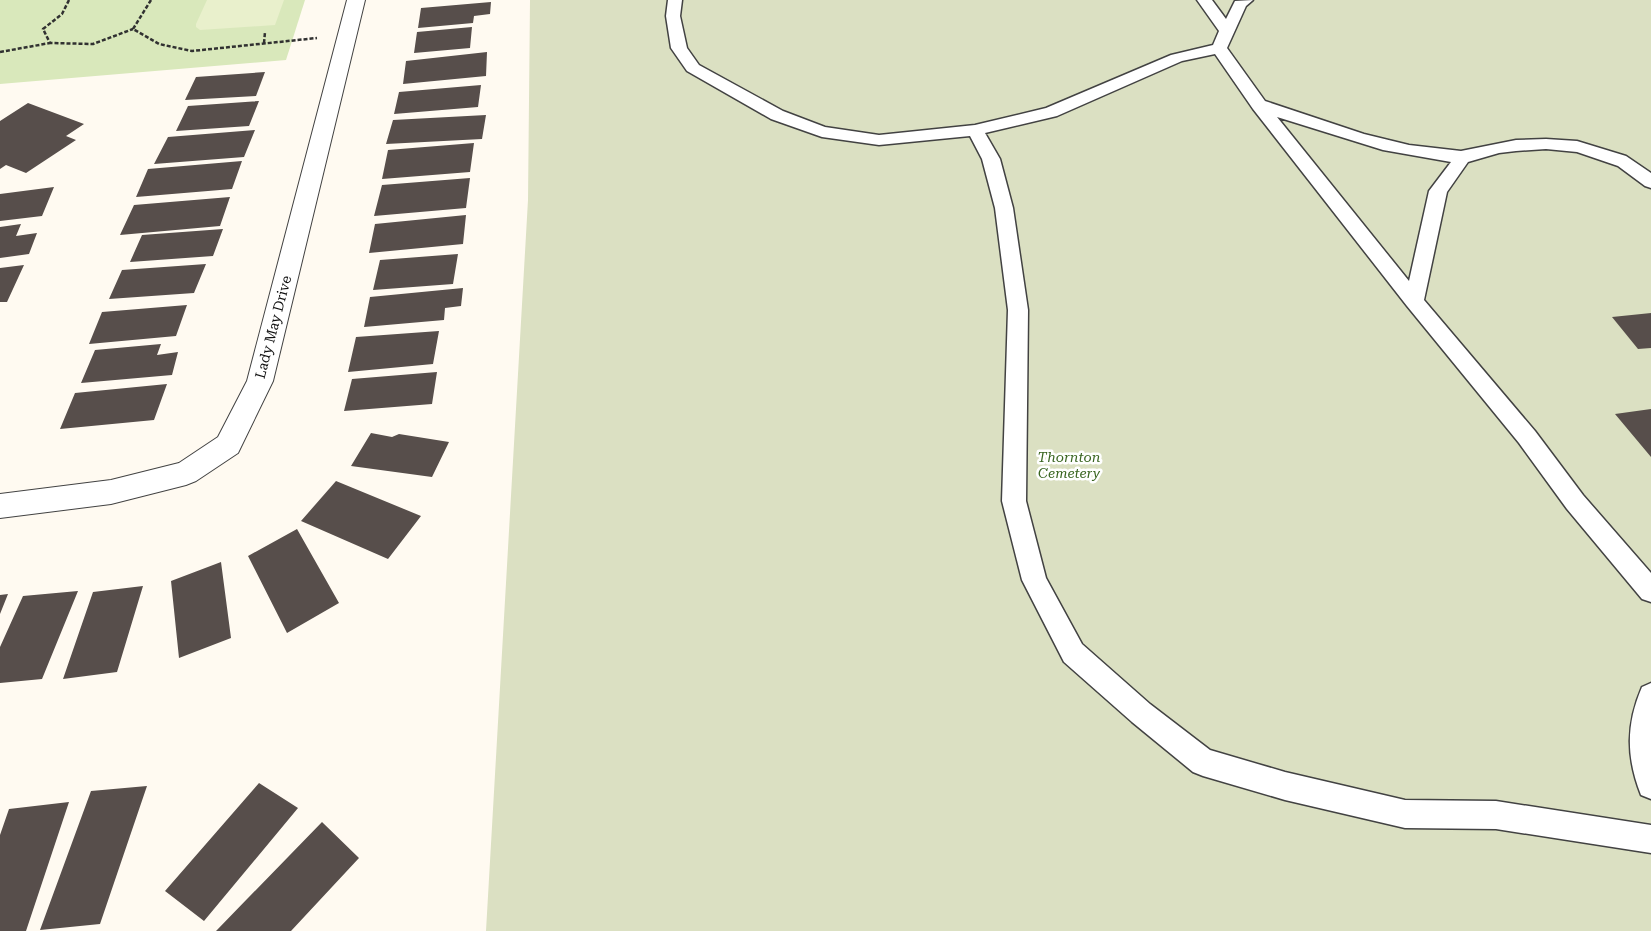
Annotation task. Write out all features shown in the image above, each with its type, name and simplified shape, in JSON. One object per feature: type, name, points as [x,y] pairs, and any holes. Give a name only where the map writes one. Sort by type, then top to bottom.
[{"type":"street","name":"Lady May Drive","points":[[0,506],[111,492],[186,473],[228,445],[260,381],[356,0]]},
{"type":"lane","points":[[675,0],[673,16],[680,48],[693,68],[777,116],[822,132],[879,140],[976,130],[1052,112],[1223,39],[1240,4],[1246,0]]},
{"type":"lane","points":[[1204,0],[1259,105],[1414,301],[1527,437],[1575,502],[1651,591]]},
{"type":"lane","points":[[1259,105],[1375,144],[1463,157],[1499,148],[1528,144],[1556,144],[1592,150],[1622,160],[1651,182]]},
{"type":"lane","points":[[976,130],[991,158],[1004,208],[1018,310],[1014,501],[1034,580],[1072,653],[1203,762],[1285,786],[1405,814],[1496,814],[1651,839]]},
{"type":"lane","points":[[1414,301],[1438,191],[1463,157]]},
{"type":"lane","points":[[1651,696],[1641,740],[1644,770],[1651,785]]},
{"type":"path","points":[[50,43],[43,29],[62,14],[69,0]]},
{"type":"path","points":[[0,52],[50,43],[73,46],[102,44],[133,29],[151,0]]},
{"type":"path","points":[[133,29],[159,44],[192,52],[347,34]]},
{"type":"path","points":[[264,44],[265,32]]},
{"type":"green space","points":[[0,0],[305,0],[286,60],[0,84]]},
{"type":"green space","points":[[207,0],[284,0],[275,25],[200,30],[196,27],[196,24]]},
{"type":"green space","name":"Thornton Cemetery","points":[[530,0],[1651,0],[1651,931],[486,931],[528,200]]},
{"type":"building","points":[[491,2],[490,14],[474,16],[473,23],[418,28],[421,8]]},
{"type":"building","points":[[472,27],[470,48],[414,53],[417,32]]},
{"type":"building","points":[[487,52],[486,76],[403,84],[406,61]]},
{"type":"building","points":[[265,72],[256,96],[185,100],[196,77]]},
{"type":"building","points":[[481,85],[478,107],[394,114],[399,92]]},
{"type":"building","points":[[259,101],[249,126],[176,131],[188,106]]},
{"type":"building","points":[[28,103],[84,124],[66,136],[76,140],[26,173],[6,165],[0,169],[0,121]]},
{"type":"building","points":[[486,115],[482,139],[386,144],[393,120]]},
{"type":"building","points":[[255,130],[244,157],[154,164],[168,137]]},
{"type":"building","points":[[474,143],[470,172],[382,179],[388,150]]},
{"type":"building","points":[[242,161],[232,189],[136,197],[148,169]]},
{"type":"building","points":[[470,178],[466,208],[374,216],[382,185]]},
{"type":"building","points":[[54,187],[42,216],[0,221],[0,194]]},
{"type":"building","points":[[230,197],[220,226],[120,235],[134,205]]},
{"type":"building","points":[[466,215],[463,244],[369,253],[375,224]]},
{"type":"building","points":[[21,224],[16,236],[37,233],[29,254],[0,258],[0,227]]},
{"type":"building","points":[[223,229],[213,256],[130,262],[142,235]]},
{"type":"building","points":[[458,254],[453,284],[373,290],[380,260]]},
{"type":"building","points":[[206,264],[194,293],[109,299],[122,270]]},
{"type":"building","points":[[24,265],[7,302],[0,302],[0,268]]},
{"type":"building","points":[[463,288],[461,306],[445,308],[444,320],[364,327],[370,297]]},
{"type":"building","points":[[187,305],[176,336],[89,344],[102,312]]},
{"type":"building","points":[[1651,313],[1651,348],[1638,349],[1612,317]]},
{"type":"building","points":[[439,331],[433,364],[348,372],[356,337]]},
{"type":"building","points":[[161,344],[157,355],[178,352],[172,375],[81,383],[95,350]]},
{"type":"building","points":[[437,372],[432,404],[344,411],[352,379]]},
{"type":"building","points":[[167,384],[154,420],[60,429],[75,393]]},
{"type":"building","points":[[1651,409],[1651,457],[1615,414]]},
{"type":"building","points":[[371,433],[392,437],[399,434],[449,442],[432,477],[351,466]]},
{"type":"building","points":[[336,481],[421,516],[388,559],[301,521]]},
{"type":"building","points":[[297,529],[339,603],[287,633],[248,556]]},
{"type":"building","points":[[221,562],[231,638],[179,658],[171,581]]},
{"type":"building","points":[[143,586],[117,672],[63,679],[93,592]]},
{"type":"building","points":[[78,591],[42,679],[0,683],[0,647],[23,596]]},
{"type":"building","points":[[8,594],[0,614],[0,595]]},
{"type":"building","points":[[259,783],[298,808],[204,921],[165,891]]},
{"type":"building","points":[[147,786],[100,924],[40,930],[91,791]]},
{"type":"building","points":[[69,802],[26,931],[0,931],[0,835],[9,809]]},
{"type":"building","points":[[322,822],[359,858],[291,931],[216,931]]}]
